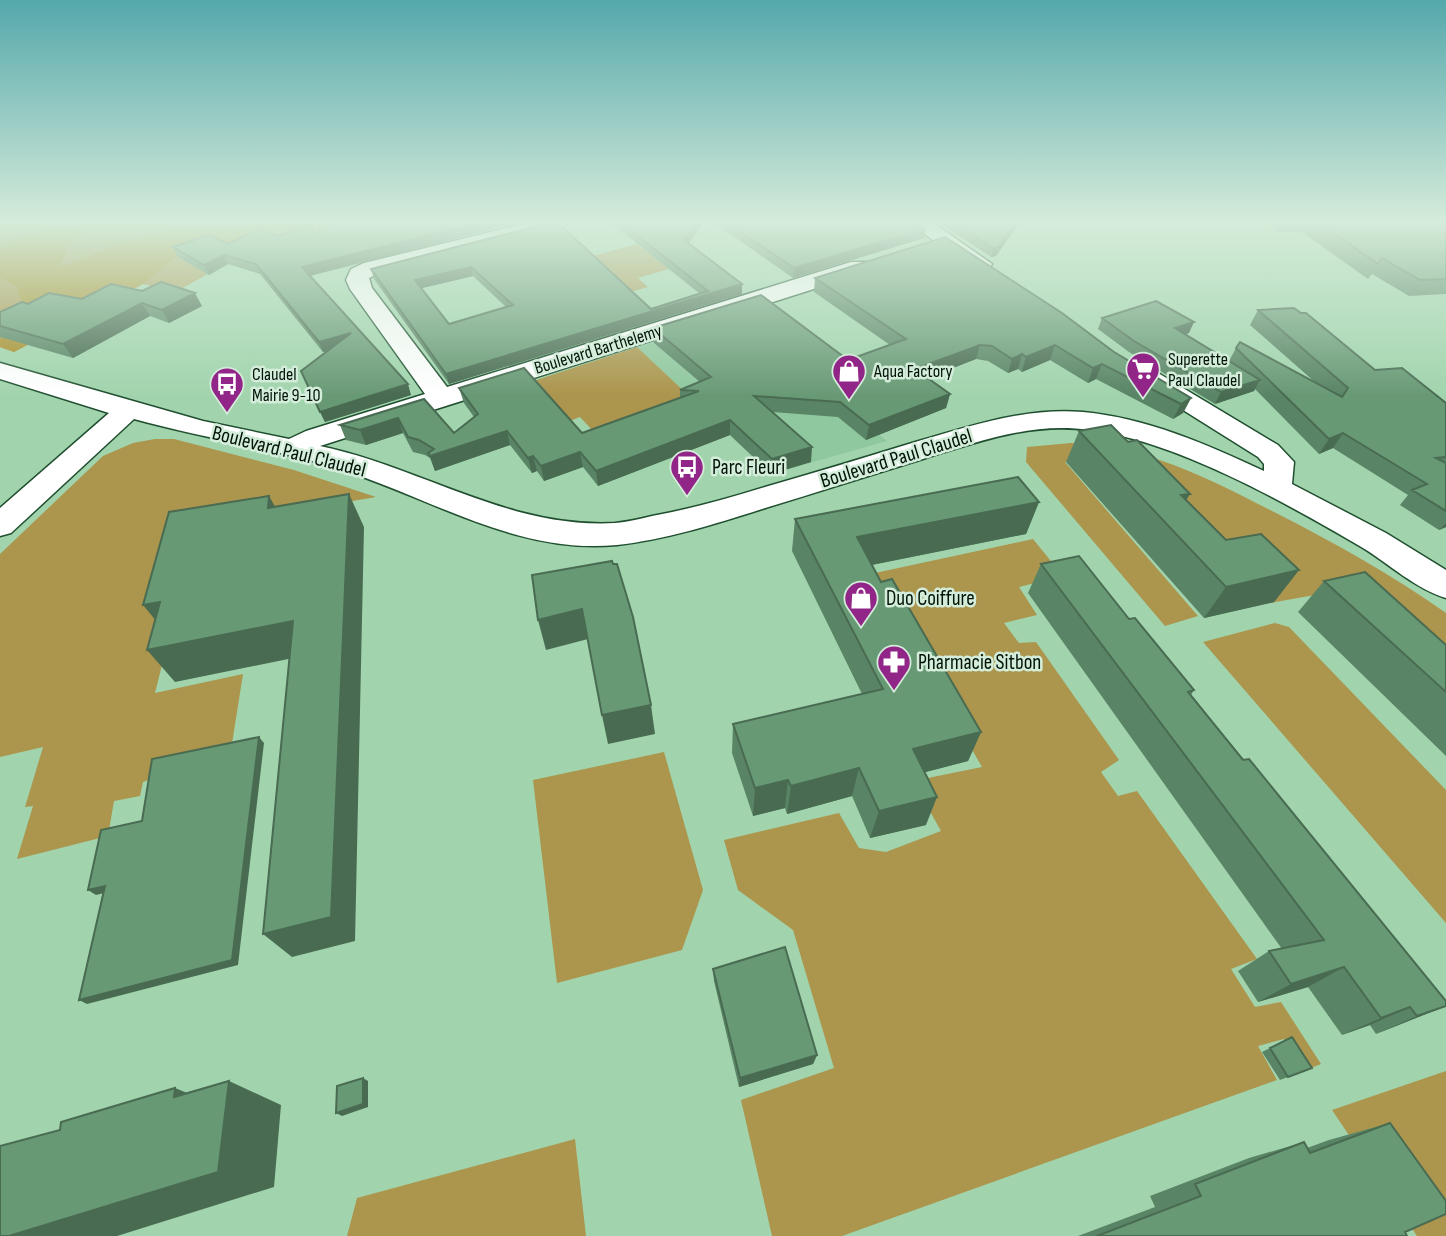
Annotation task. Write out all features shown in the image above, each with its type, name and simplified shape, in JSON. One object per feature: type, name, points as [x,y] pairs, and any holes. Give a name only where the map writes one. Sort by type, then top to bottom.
[{"type":"street","points":[[357,280],[361,289],[441,397]]},
{"type":"street","name":"Boulevard Barthelemy","points":[[292,449],[316,437],[820,280]]},
{"type":"street","points":[[1131,366],[1268,452],[1279,462],[1277,489]]},
{"type":"street","name":"Boulevard Paul Claudel","points":[[0,370],[128,410],[339,459],[487,515],[526,526],[575,533],[617,534],[663,527],[989,429],[1041,419],[1073,419],[1133,429],[1179,443],[1357,530],[1446,586]]},
{"type":"street","points":[[0,525],[128,410]]},
{"type":"shaded area","points":[[0,280],[198,280],[175,292],[143,284],[14,352],[0,347]]},
{"type":"shaded area","points":[[4,280],[148,280],[14,352],[0,347],[0,339],[43,318],[42,314],[22,303],[17,286]]},
{"type":"shaded area","points":[[579,280],[640,280],[648,287],[571,309]]},
{"type":"shaded area","points":[[730,318],[887,441],[771,474],[637,347]]},
{"type":"shaded area","points":[[637,347],[722,427],[592,430],[580,417],[562,424],[478,399]]},
{"type":"shaded area","points":[[174,439],[294,470],[376,497],[196,528],[155,693],[243,674],[231,750],[143,782],[140,796],[114,801],[108,836],[17,859],[33,806],[25,807],[43,747],[0,757],[0,554],[103,456],[133,443]]},
{"type":"shaded area","points":[[1071,443],[1127,451],[1177,466],[1320,536],[1405,586],[1446,613],[1446,686],[1343,590],[1247,607],[1100,456],[1065,462],[1198,616],[1165,626],[1026,462],[1027,447]]},
{"type":"shaded area","points":[[1033,539],[1063,576],[1019,587],[1037,615],[1004,623],[1019,643],[1036,642],[1119,760],[1101,772],[1118,796],[1137,791],[1257,959],[1231,969],[1255,1007],[1281,1002],[1321,1064],[1306,1070],[1284,1039],[1258,1046],[1277,1080],[842,1236],[772,1236],[741,1100],[834,1068],[793,930],[738,890],[724,840],[839,813],[859,848],[886,852],[941,831],[913,781],[982,767],[889,605],[861,576]]},
{"type":"shaded area","points":[[1275,623],[1289,627],[1446,790],[1446,923],[1203,642]]},
{"type":"shaded area","points":[[664,752],[703,890],[682,950],[557,983],[533,780]]},
{"type":"shaded area","points":[[1446,1071],[1446,1236],[1417,1236],[1332,1110]]},
{"type":"shaded area","points":[[575,1139],[586,1236],[347,1236],[357,1198]]},
{"type":"building","points":[[269,280],[313,280],[408,384],[320,412],[301,371],[351,333],[319,342]]},
{"type":"building","points":[[379,280],[416,280],[449,324],[513,305],[485,280],[619,280],[651,309],[708,291],[694,280],[736,280],[742,284],[446,374]]},
{"type":"building","points":[[818,280],[1011,280],[1062,313],[1114,352],[1191,398],[1181,404],[1102,364],[1093,368],[1055,345],[1026,357],[1022,354],[1012,359],[992,346],[980,345],[915,369],[950,394],[869,425],[840,402],[754,396],[812,447],[772,459],[730,420],[596,471],[580,452],[541,466],[533,456],[528,458],[507,431],[430,456],[428,453],[434,449],[408,437],[398,418],[360,430],[340,425],[424,399],[454,433],[478,414],[459,388],[524,368],[582,433],[699,391],[680,390],[711,377],[653,328],[761,295],[848,360],[906,339]]},
{"type":"building","points":[[161,282],[195,293],[162,310],[142,303],[63,344],[0,326],[0,312],[22,302],[28,304],[49,293],[82,299],[111,284],[142,291]]},
{"type":"building","points":[[1156,301],[1194,322],[1175,328],[1260,380],[1221,392],[1134,341],[1102,318]]},
{"type":"building","points":[[1294,308],[1306,313],[1375,370],[1402,368],[1446,403],[1446,457],[1436,458],[1446,463],[1446,511],[1412,490],[1427,484],[1343,433],[1329,439],[1236,348],[1240,342],[1342,397],[1348,388],[1258,310]]},
{"type":"building","points":[[1111,425],[1128,442],[1137,440],[1190,494],[1181,495],[1226,540],[1261,534],[1299,570],[1226,587],[1079,431]]},
{"type":"building","points":[[1018,477],[1039,502],[857,537],[881,582],[892,579],[981,732],[913,749],[937,797],[879,811],[859,768],[791,786],[788,780],[755,788],[733,724],[883,689],[795,519]]},
{"type":"building","points":[[349,494],[331,917],[263,934],[293,621],[147,650],[160,602],[143,605],[169,512],[269,496],[268,508]]},
{"type":"building","points":[[1079,556],[1129,619],[1135,618],[1194,690],[1188,692],[1243,760],[1249,759],[1446,1001],[1446,1006],[1417,1016],[1410,1007],[1381,1018],[1344,967],[1291,984],[1269,951],[1324,940],[1041,564]]},
{"type":"building","points":[[612,561],[617,564],[633,617],[651,705],[602,715],[582,609],[538,620],[532,575]]},
{"type":"building","points":[[1365,572],[1446,645],[1446,692],[1324,581]]},
{"type":"building","points":[[259,737],[232,960],[79,1000],[105,886],[88,890],[101,830],[142,821],[152,759]]},
{"type":"building","points":[[785,947],[817,1055],[740,1078],[713,969]]},
{"type":"building","points":[[1292,1037],[1312,1068],[1288,1077],[1270,1048]]},
{"type":"building","points":[[363,1078],[363,1104],[336,1113],[337,1086]]},
{"type":"building","points":[[229,1081],[218,1172],[9,1236],[0,1236],[0,1146],[60,1130],[61,1122],[175,1088],[174,1097]]},
{"type":"building","points":[[1390,1123],[1446,1201],[1446,1214],[1405,1232],[1407,1236],[1097,1236],[1201,1196],[1195,1184],[1304,1142],[1310,1153]]},
{"type":"place","name":"Superette Paul Claudel","points":[[1143,399]]},
{"type":"place","name":"Aqua Factory","points":[[849,401]]},
{"type":"place","name":"Claudel Mairie 9-10","points":[[227,414]]},
{"type":"place","name":"Parc Fleuri","points":[[687,497]]},
{"type":"place","name":"Duo Coiffure","points":[[861,628]]},
{"type":"place","name":"Pharmacie Sitbon","points":[[894,692]]}]
